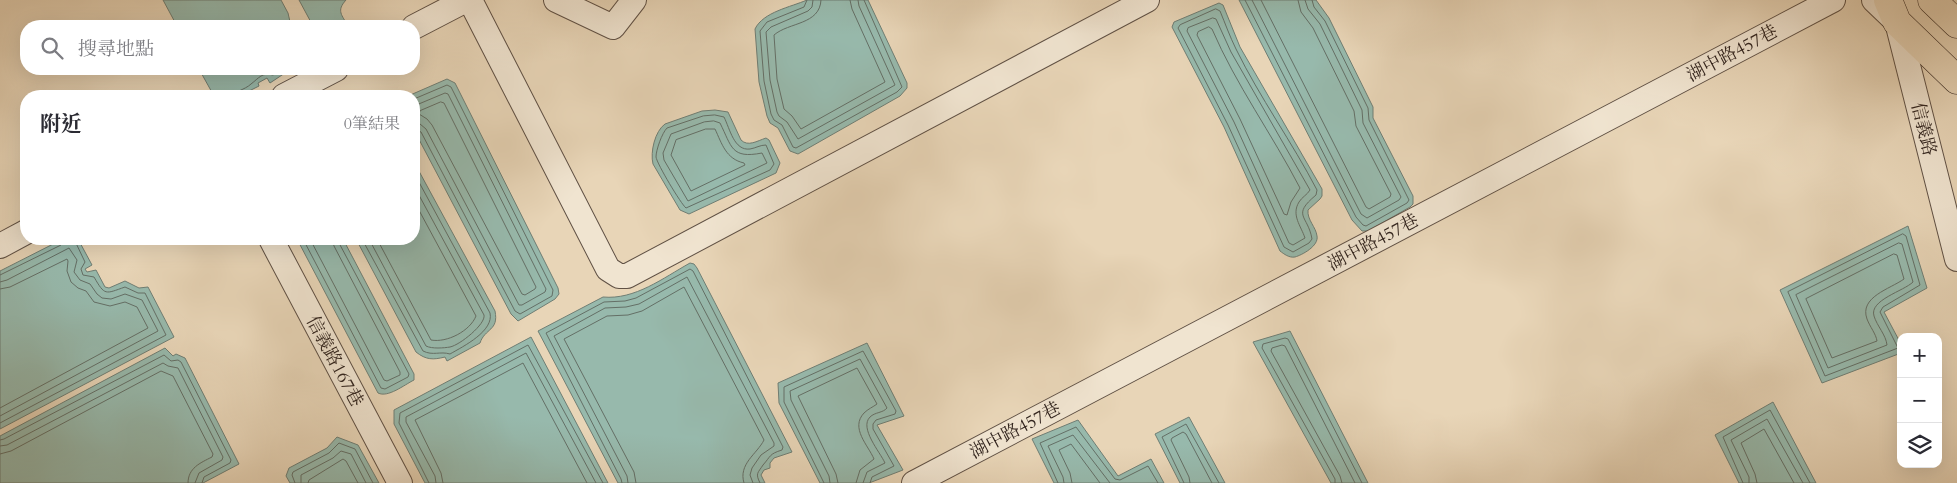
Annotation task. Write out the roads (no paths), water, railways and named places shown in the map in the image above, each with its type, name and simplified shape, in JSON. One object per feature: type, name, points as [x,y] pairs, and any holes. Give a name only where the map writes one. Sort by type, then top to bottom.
[{"type":"main road","points":[[1932,0],[1957,24]]},
{"type":"main road","points":[[1893,11],[1957,80]]},
{"type":"street","points":[[420,25],[466,0]]},
{"type":"street","points":[[470,0],[608,269],[619,276],[627,276],[1147,0]]},
{"type":"street","points":[[556,0],[613,27],[634,0]]},
{"type":"street","name":"湖中路457巷","points":[[914,483],[1833,0]]},
{"type":"street","points":[[1874,0],[1893,11]]},
{"type":"street","name":"信義路","points":[[1893,11],[1957,260]]},
{"type":"street","points":[[296,90],[324,75]]},
{"type":"street","points":[[0,246],[20,235]]},
{"type":"street","name":"信義路167巷","points":[[274,245],[400,483]]},
{"type":"water","points":[[163,0],[281,0],[290,20],[174,20]]},
{"type":"water","points":[[299,0],[346,0],[341,7],[344,20],[310,20]]},
{"type":"water","points":[[807,0],[868,0],[907,83],[907,88],[900,96],[798,154],[790,151],[778,128],[770,123],[767,116],[759,82],[755,29],[764,18],[771,14]]},
{"type":"water","points":[[1239,0],[1316,0],[1329,18],[1373,107],[1373,118],[1413,196],[1413,204],[1410,207],[1368,231],[1362,231],[1352,220]]},
{"type":"water","points":[[1219,3],[1223,5],[1240,47],[1322,189],[1320,199],[1308,210],[1317,240],[1313,247],[1295,257],[1280,251],[1224,127],[1172,27],[1174,22]]},
{"type":"water","points":[[202,75],[282,75],[270,83],[267,78],[258,83],[259,86],[251,90],[211,90]]},
{"type":"water","points":[[447,79],[455,83],[558,288],[559,294],[555,299],[518,321],[511,314],[420,141],[420,91]]},
{"type":"water","points":[[702,111],[728,112],[741,140],[744,142],[753,143],[766,138],[769,140],[780,163],[776,173],[689,214],[680,210],[653,164],[654,142],[661,127],[665,124]]},
{"type":"water","points":[[420,173],[495,311],[496,318],[493,326],[480,343],[447,361],[445,357],[430,359],[416,352],[359,245],[420,245]]},
{"type":"water","points":[[1908,226],[1927,288],[1884,312],[1897,336],[1897,355],[1822,383],[1780,290]]},
{"type":"water","points":[[51,245],[81,245],[92,265],[85,269],[87,272],[96,270],[105,287],[109,288],[125,281],[139,288],[148,287],[174,337],[0,429],[0,271]]},
{"type":"water","points":[[300,245],[346,245],[414,374],[414,380],[401,388],[386,394],[378,393]]},
{"type":"water","points":[[690,263],[694,264],[697,268],[792,452],[774,458],[770,463],[770,468],[764,470],[761,475],[765,483],[618,483],[538,331],[603,297],[615,297],[637,292]]},
{"type":"water","points":[[1290,331],[1368,483],[1331,483],[1253,342]]},
{"type":"water","points":[[531,337],[608,483],[425,483],[394,424],[394,410]]},
{"type":"water","points":[[867,343],[904,416],[877,425],[903,470],[869,483],[820,483],[779,403],[778,383]]},
{"type":"water","points":[[165,348],[173,356],[176,354],[185,358],[239,464],[203,483],[0,483],[0,436]]},
{"type":"water","points":[[1773,402],[1816,483],[1739,483],[1715,435]]},
{"type":"water","points":[[1189,417],[1225,483],[1180,483],[1155,434]]},
{"type":"water","points":[[1078,420],[1118,476],[1151,459],[1164,483],[1054,483],[1032,439]]},
{"type":"water","points":[[337,437],[358,445],[379,483],[290,483],[286,476],[289,468],[327,448]]}]
